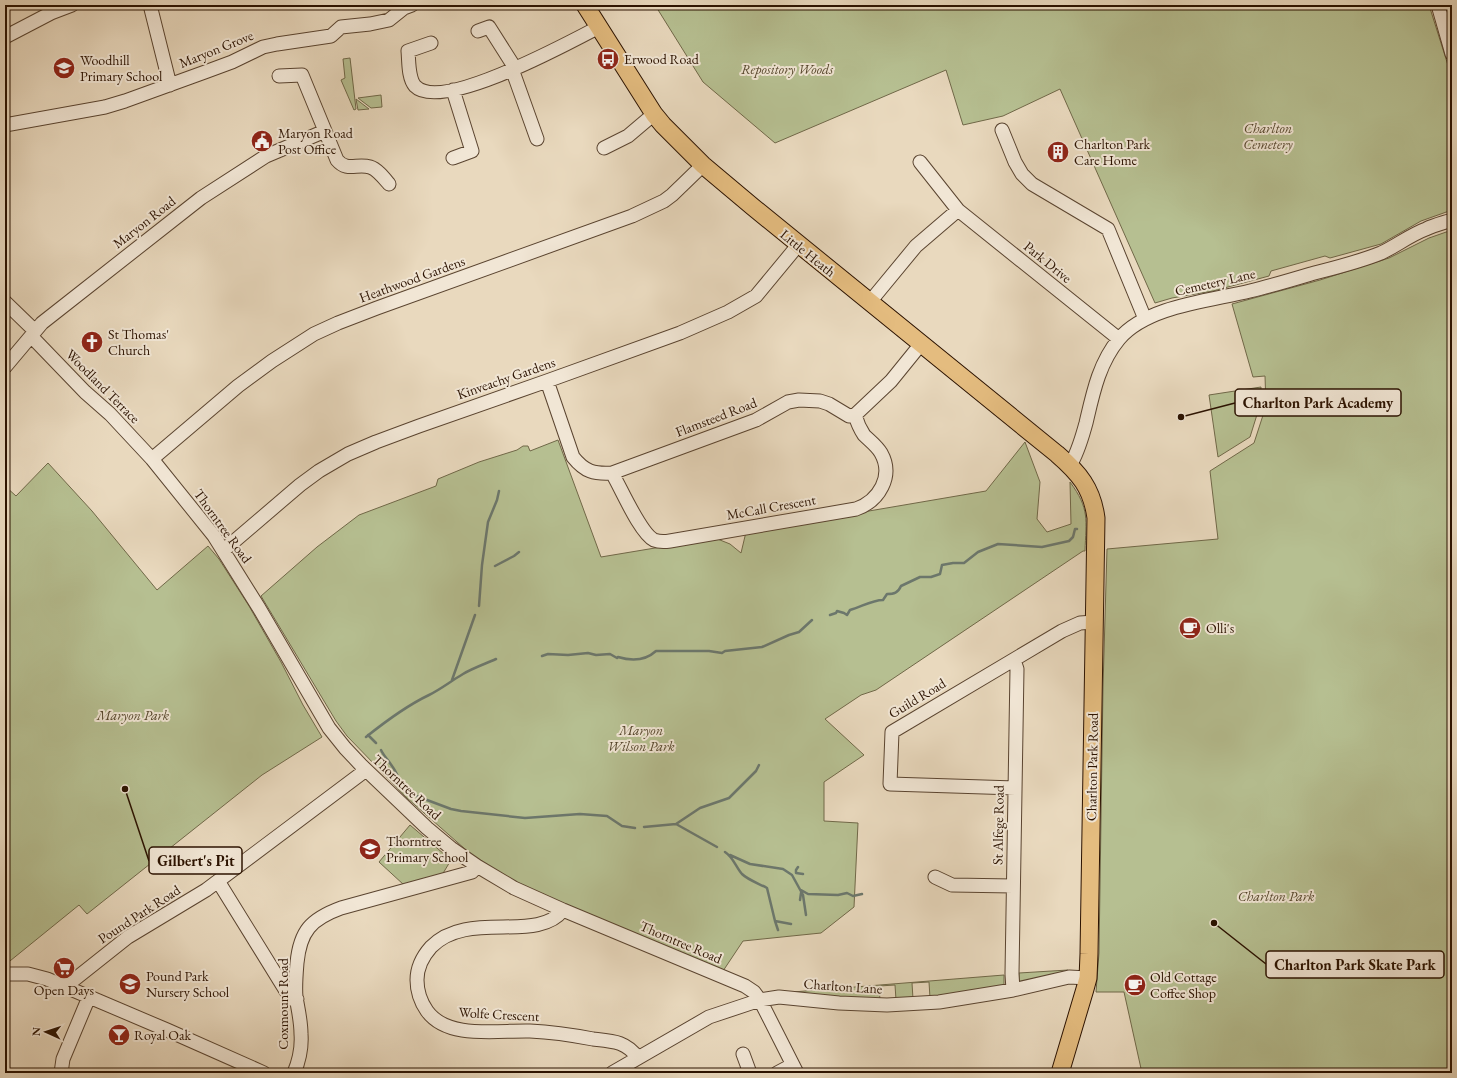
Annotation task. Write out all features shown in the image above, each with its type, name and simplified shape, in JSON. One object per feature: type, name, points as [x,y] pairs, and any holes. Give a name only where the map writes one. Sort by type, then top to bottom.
[{"type":"main road","name":"Little Heath","points":[[586,5],[654,114],[675,138],[703,165],[869,303],[922,344],[1070,465]]},
{"type":"main road","name":"Charlton Park Road","points":[[1060,1073],[1088,978],[1096,518],[1095,508],[1088,488],[1070,465]]},
{"type":"street","points":[[5,37],[51,13],[72,5]]},
{"type":"street","points":[[150,5],[170,85]]},
{"type":"street","name":"Maryon Grove","points":[[5,125],[105,107],[232,62],[263,47],[331,36],[341,27],[370,24],[389,20],[404,8],[412,5]]},
{"type":"street","points":[[1438,5],[1452,54]]},
{"type":"street","points":[[478,31],[489,27],[514,69],[537,139]]},
{"type":"street","points":[[431,43],[408,51],[412,81],[416,87],[424,92],[437,93],[453,90],[496,77],[544,56],[599,27]]},
{"type":"street","points":[[279,76],[302,75],[337,160],[342,165],[349,167],[372,167],[389,184]]},
{"type":"street","points":[[453,90],[472,151],[454,158]]},
{"type":"street","points":[[604,148],[628,136],[654,114]]},
{"type":"street","points":[[1002,130],[1015,162],[1022,174],[1032,184],[1108,229],[1145,319]]},
{"type":"street","name":"Maryon Road","points":[[5,367],[42,323],[201,198],[266,156],[325,131]]},
{"type":"street","name":"Park Drive","points":[[920,162],[958,210],[1119,339]]},
{"type":"street","name":"Heathwood Gardens","points":[[152,459],[238,386],[272,361],[314,334],[364,313],[632,216],[668,198],[703,165]]},
{"type":"street","points":[[869,303],[916,246],[958,210]]},
{"type":"street","name":"Cemetery Lane","points":[[1070,465],[1074,459],[1083,434],[1100,369],[1119,339],[1130,328],[1145,319],[1168,310],[1252,291],[1335,268],[1381,253],[1426,228],[1452,220]]},
{"type":"street","name":"Kinveachy Gardens","points":[[224,550],[300,485],[348,454],[419,426],[680,333],[734,309],[756,296],[799,244]]},
{"type":"street","name":"Woodland Terrace","points":[[5,302],[85,392],[110,414],[152,459]]},
{"type":"street","points":[[855,415],[892,381],[922,344]]},
{"type":"street","name":"Flamsteed Road","points":[[547,381],[573,457],[579,465],[588,471],[600,474],[612,472],[756,420],[788,402],[799,400],[820,401],[829,404],[849,416],[855,415]]},
{"type":"street","name":"McCall Crescent","points":[[612,472],[642,530],[653,540],[659,542],[856,509],[864,506],[876,496],[885,481],[886,472],[885,461],[880,451],[863,433],[855,415]]},
{"type":"street","name":"Thorntree Road","points":[[152,459],[224,550],[329,728],[345,748],[366,770],[427,828],[451,848],[477,866],[514,888],[745,986],[754,992],[760,1000]]},
{"type":"street","name":"Guild Road","points":[[1015,788],[890,784],[892,732],[1073,625],[1084,622],[1094,622]]},
{"type":"street","name":"St Alfege Road","points":[[1013,990],[1013,886],[1017,669],[1014,660]]},
{"type":"street","name":"Pound Park Road","points":[[65,987],[128,937],[193,898],[218,881],[366,770]]},
{"type":"street","name":"Coxmount Road","points":[[294,1073],[300,1051],[302,1035],[296,999],[296,976],[301,940],[305,931],[315,921],[328,913],[341,908],[472,872],[477,866]]},
{"type":"street","points":[[935,877],[952,885],[1013,886]]},
{"type":"street","points":[[218,881],[291,999],[296,999]]},
{"type":"street","name":"Wolfe Crescent","points":[[563,910],[558,917],[536,926],[473,929],[460,931],[443,937],[428,950],[417,976],[417,986],[423,1005],[436,1021],[453,1029],[472,1031],[550,1033],[602,1040],[620,1043],[629,1048],[638,1058]]},
{"type":"street","points":[[5,974],[28,974],[47,979],[264,1073]]},
{"type":"street","name":"Charlton Lane","points":[[612,1073],[709,1017],[760,1000],[779,997],[839,1003],[887,1005],[939,1002],[1013,990],[1069,977],[1088,978]]},
{"type":"street","points":[[62,1073],[63,1059],[89,997]]},
{"type":"street","points":[[760,1000],[795,1069],[777,1073]]},
{"type":"street","points":[[743,1054],[750,1073]]},
{"type":"green space","name":"Charlton Cemetery","points":[[655,5],[1429,5],[1452,78],[1452,210],[1421,221],[1381,244],[1330,258],[1325,256],[1271,271],[1269,276],[1213,291],[1172,298],[1155,303],[1060,89],[1003,116],[963,125],[946,70],[775,143],[703,82]]},
{"type":"green space","points":[[350,58],[356,109],[354,110],[341,80],[345,78],[343,59]]},
{"type":"green space","points":[[381,95],[382,107],[371,108],[358,98]]},
{"type":"green space","points":[[356,99],[369,109],[358,110]]},
{"type":"green space","name":"Charlton Park","points":[[1452,230],[1452,1073],[1142,1073],[1124,992],[1096,992],[1099,953],[1103,687],[1107,549],[1218,539],[1210,471],[1254,443],[1266,406],[1265,376],[1253,377],[1232,304],[1320,280],[1389,258],[1429,238]]},
{"type":"green space","points":[[1261,387],[1260,405],[1250,437],[1218,457],[1209,395]]},
{"type":"green space","name":"Maryon Wilson Park","points":[[558,440],[601,557],[715,538],[730,544],[741,553],[746,532],[986,491],[1025,442],[1040,482],[1037,519],[1047,532],[1071,524],[1070,482],[1081,500],[1084,508],[1086,523],[1085,551],[876,690],[861,695],[825,719],[864,755],[824,782],[824,821],[858,823],[854,907],[821,933],[743,941],[723,971],[590,917],[490,871],[407,798],[347,736],[336,721],[261,596],[317,547],[359,515],[436,486],[438,479],[479,462],[517,450],[523,446],[528,446],[530,451]]},
{"type":"green space","name":"Maryon Park","points":[[48,463],[92,511],[157,590],[208,546],[219,559],[249,606],[322,737],[262,775],[87,914],[79,905],[5,965],[5,486],[16,496]]},
{"type":"green space","points":[[410,825],[451,860],[442,875],[404,885],[379,862]]},
{"type":"green space","points":[[1068,971],[1019,982],[1019,973]]},
{"type":"green space","points":[[1004,975],[1004,987],[930,998],[929,982],[912,983],[913,999],[896,1000],[895,985],[879,986],[880,1000],[793,995],[793,992]]},
{"type":"waterway","points":[[479,606],[482,565],[488,522],[499,491]]},
{"type":"waterway","points":[[830,615],[836,613],[837,611],[847,615],[850,610],[871,602],[883,600],[887,594],[896,593],[901,586],[920,577],[931,577],[940,574],[942,565],[964,563],[978,552],[998,544],[1042,547],[1069,541],[1073,537],[1075,529],[1077,529]]},
{"type":"waterway","points":[[495,566],[519,552]]},
{"type":"waterway","points":[[452,680],[475,615]]},
{"type":"waterway","points":[[542,656],[548,654],[568,655],[588,653],[596,655],[610,654],[617,658],[638,659],[647,657],[656,651],[709,651],[722,653],[725,651],[762,647],[799,632],[812,620]]},
{"type":"waterway","points":[[366,737],[412,704],[467,672],[496,659]]},
{"type":"waterway","points":[[368,735],[376,743]]},
{"type":"waterway","points":[[381,750],[407,791],[411,794],[451,809],[525,818],[580,814],[607,816],[622,826],[635,828]]},
{"type":"waterway","points":[[676,824],[700,808],[729,798],[756,771],[759,765]]},
{"type":"waterway","points":[[644,827],[676,824],[717,847]]},
{"type":"waterway","points":[[725,852],[742,874],[767,888],[775,921],[791,924]]},
{"type":"waterway","points":[[730,855],[750,864],[783,869],[792,875],[803,895],[806,915]]},
{"type":"waterway","points":[[798,867],[796,873],[803,874]]},
{"type":"waterway","points":[[801,890],[808,894],[838,895],[847,893],[853,896],[862,894]]},
{"type":"waterway","points":[[800,900],[801,893]]},
{"type":"waterway","points":[[775,921],[778,930]]},
{"type":"place","name":"Erwood Road","points":[[608,59]]},
{"type":"place","name":"Woodhill Primary School","points":[[64,68]]},
{"type":"place","name":"Maryon Road Post Office","points":[[262,141]]},
{"type":"place","name":"Charlton Park Care Home","points":[[1058,152]]},
{"type":"place","name":"St Thomas' Church","points":[[92,342]]},
{"type":"place","name":"Charlton Park Academy","points":[[1181,417]]},
{"type":"place","name":"Olli's","points":[[1190,628]]},
{"type":"place","name":"Gilbert's Pit","points":[[125,789]]},
{"type":"place","name":"Thorntree Primary School","points":[[370,849]]},
{"type":"place","name":"Charlton Park Skate Park","points":[[1214,923]]},
{"type":"place","name":"Open Days","points":[[64,968]]},
{"type":"place","name":"Pound Park Nursery School","points":[[130,984]]},
{"type":"place","name":"Old Cottage Coffee Shop","points":[[1135,985]]},
{"type":"place","name":"Royal Oak","points":[[119,1035]]},
{"type":"park label","name":"Repository Woods","points":[[787,69]]}]
